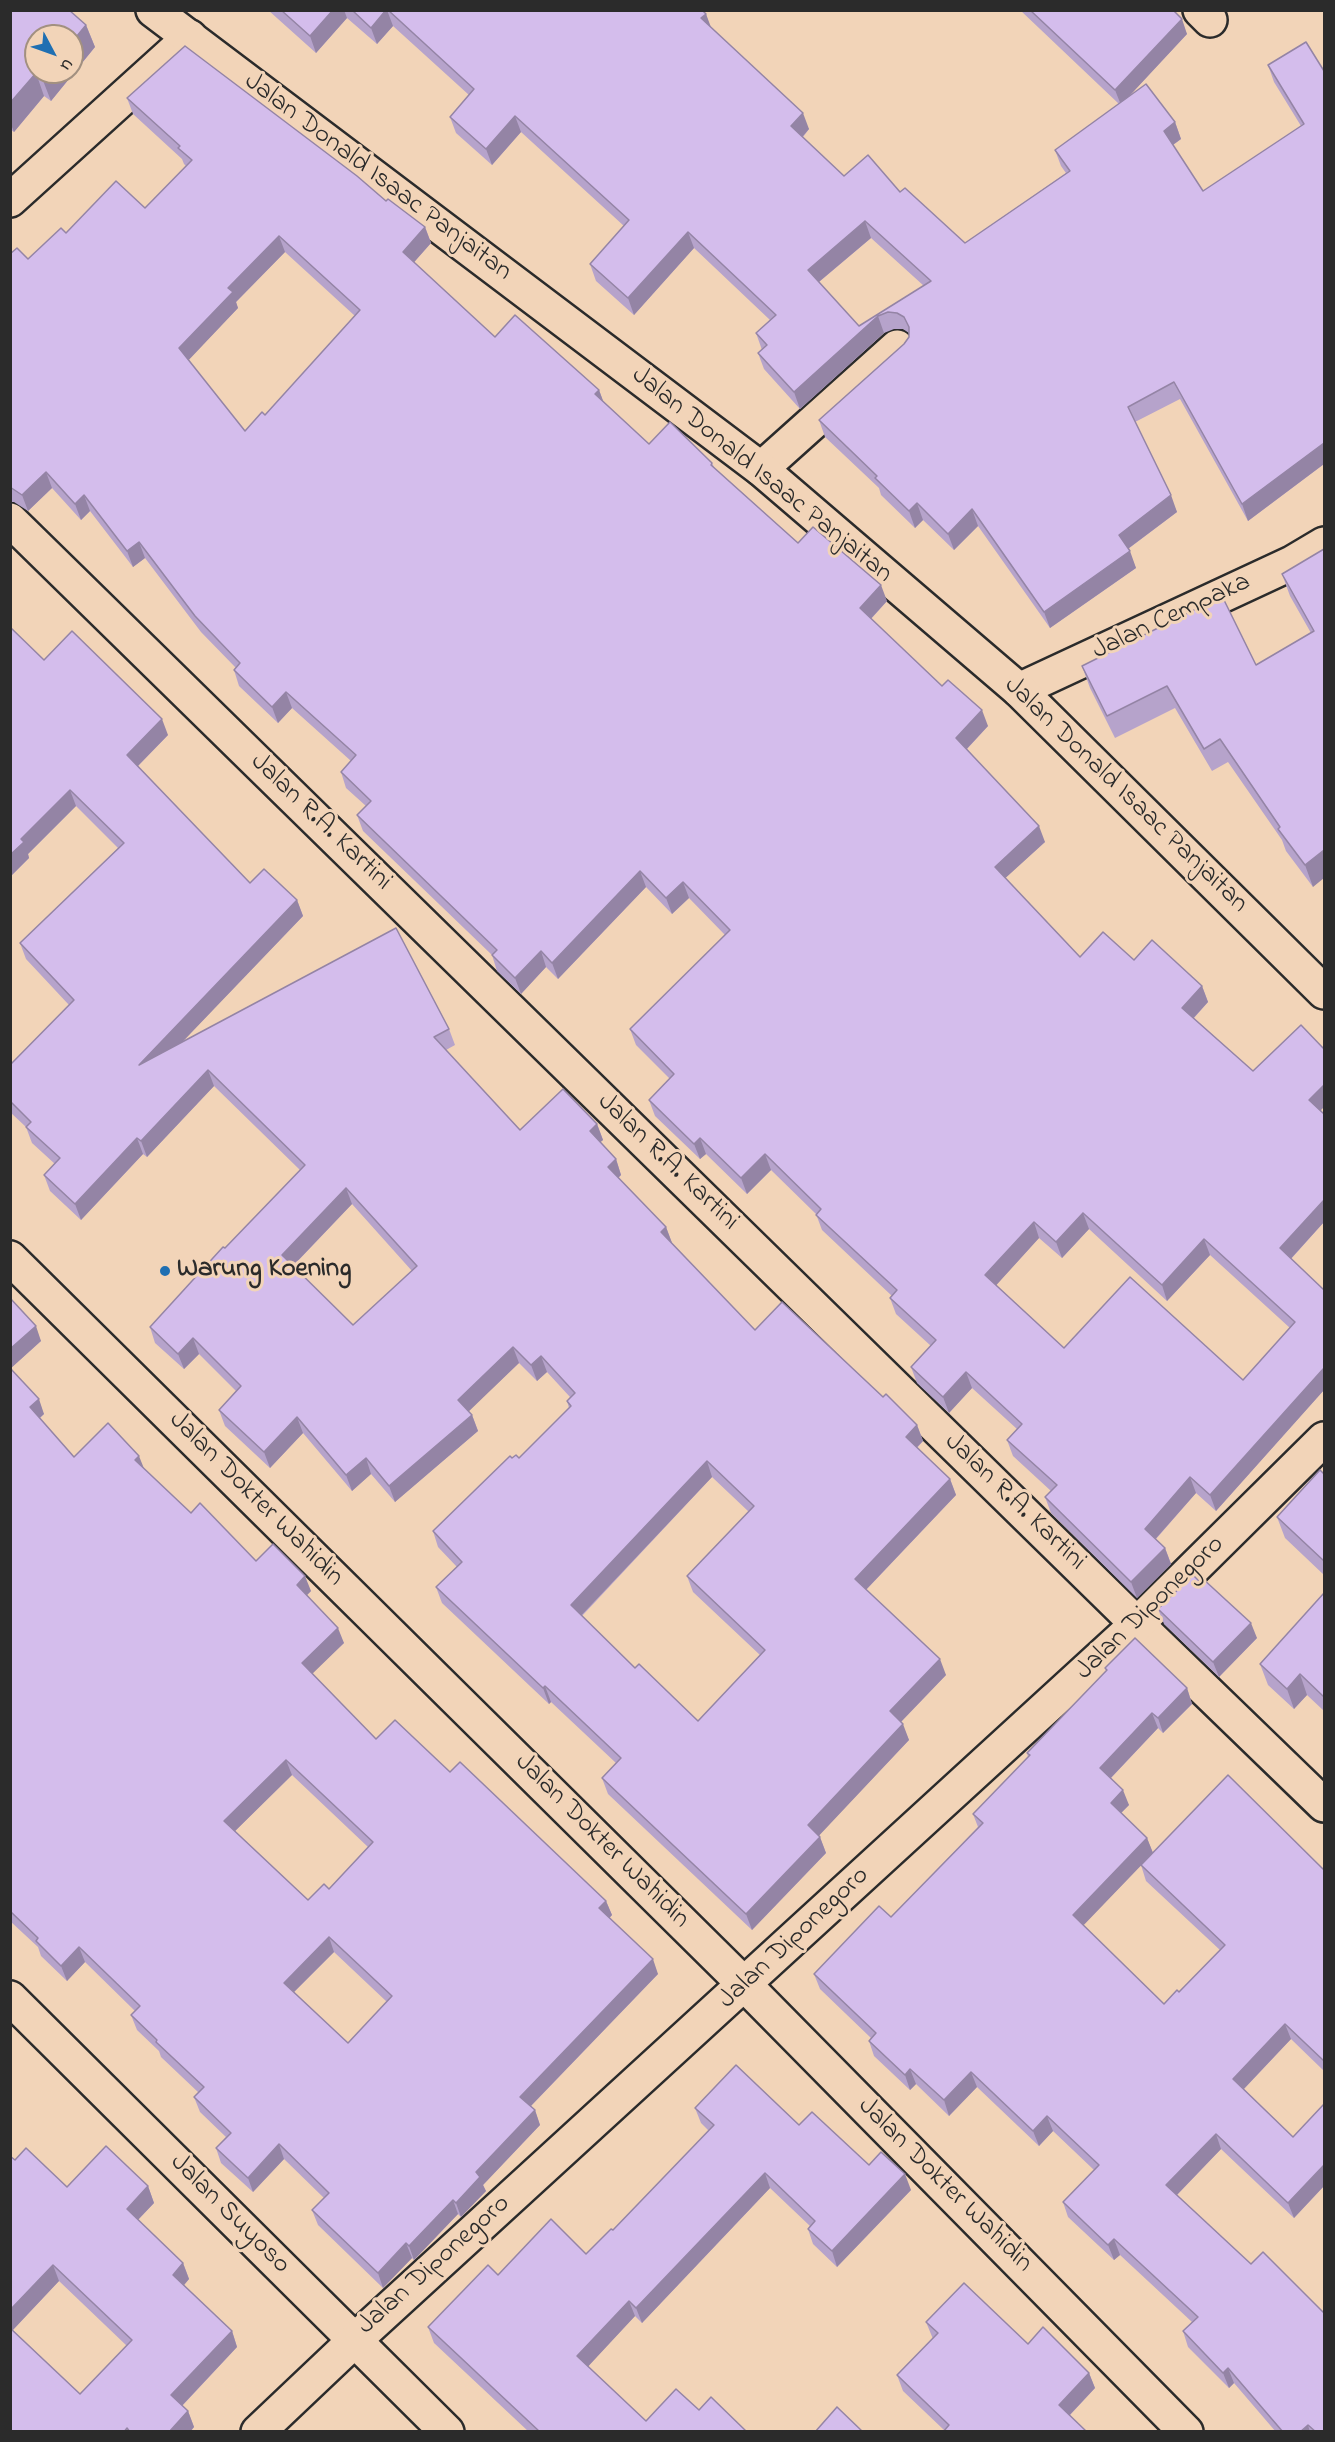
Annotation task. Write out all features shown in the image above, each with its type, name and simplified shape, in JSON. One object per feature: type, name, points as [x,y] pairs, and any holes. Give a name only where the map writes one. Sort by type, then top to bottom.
[{"type":"street","name":"Jalan Donald Isaac Panjaitan","points":[[153,10],[761,469],[1019,690],[1324,992]]},
{"type":"street","points":[[10,200],[190,37]]},
{"type":"street","points":[[761,469],[897,347]]},
{"type":"street","name":"Jalan R.A. Kartini","points":[[10,520],[1324,1805]]},
{"type":"street","name":"Jalan Cempaka","points":[[1019,690],[1292,563],[1324,544]]},
{"type":"street","name":"Jalan Dokter Wahidin","points":[[10,1258],[745,1985],[1186,2432]]},
{"type":"street","name":"Jalan Diponegoro","points":[[258,2432],[355,2340],[1137,1624],[1324,1439]]},
{"type":"street","name":"Jalan Suyoso","points":[[10,1998],[447,2432]]},
{"type":"building","points":[[10,10],[69,10],[86,25],[84,27],[84,24],[24,24],[24,84],[26,84],[10,103]]},
{"type":"building","points":[[281,10],[333,10],[310,36]]},
{"type":"building","points":[[352,10],[386,10],[371,28]]},
{"type":"building","points":[[388,10],[702,10],[706,14],[701,18],[803,113],[791,126],[844,176],[868,155],[900,192],[905,188],[965,243],[1070,171],[1055,150],[1146,84],[1175,122],[1164,131],[1203,191],[1304,124],[1268,65],[1306,42],[1324,71],[1324,443],[1242,504],[1174,382],[1128,407],[1171,495],[1119,535],[1130,551],[1044,612],[972,509],[948,534],[917,503],[909,511],[875,478],[877,476],[819,420],[904,344],[909,337],[909,327],[904,317],[888,312],[878,316],[794,392],[758,353],[767,345],[756,333],[776,315],[688,232],[628,298],[590,264],[629,220],[515,116],[486,149],[450,117],[474,89]],"holes":[[[865,221],[931,281],[859,326],[808,270]]]},
{"type":"building","points":[[1030,10],[1173,10],[1182,19],[1115,90]]},
{"type":"building","points":[[185,46],[357,176],[386,201],[388,199],[425,227],[403,252],[495,337],[515,315],[599,390],[595,394],[649,444],[670,422],[712,463],[711,465],[798,543],[813,527],[881,585],[860,608],[942,686],[948,680],[982,710],[956,738],[1039,826],[995,867],[1080,957],[1103,932],[1134,960],[1152,940],[1202,986],[1182,1008],[1253,1071],[1301,1025],[1324,1049],[1324,1085],[1309,1100],[1324,1114],[1324,1200],[1280,1248],[1324,1290],[1324,1368],[1210,1495],[1190,1477],[1145,1529],[1165,1548],[1131,1582],[1045,1497],[1057,1485],[1007,1440],[1022,1424],[966,1372],[943,1397],[911,1367],[936,1340],[890,1298],[897,1290],[816,1215],[821,1209],[765,1154],[741,1178],[700,1138],[694,1144],[649,1100],[674,1074],[630,1029],[730,930],[683,882],[666,898],[640,871],[552,963],[541,951],[515,978],[492,955],[497,950],[357,815],[371,801],[341,772],[356,755],[286,692],[272,707],[234,670],[240,663],[195,616],[139,542],[127,551],[84,495],[75,504],[46,472],[22,495],[10,487],[10,254],[17,248],[28,259],[61,228],[66,233],[116,181],[145,208],[192,160],[178,148],[180,146],[127,98]],"holes":[[[279,236],[360,310],[265,415],[262,412],[245,431],[179,348],[233,292],[228,288]],[[1083,1213],[1162,1285],[1204,1239],[1295,1322],[1243,1380],[1130,1277],[1064,1348],[985,1275],[1034,1222],[1056,1242]]]},
{"type":"building","points":[[1324,549],[1324,850],[1305,865],[1278,829],[1280,827],[1220,739],[1204,749],[1167,686],[1107,716],[1082,666],[1222,596],[1256,665],[1314,631],[1282,574]]},
{"type":"building","points":[[10,627],[44,660],[72,631],[162,719],[127,755],[250,883],[264,869],[297,900],[139,1065],[396,928],[449,1029],[434,1037],[520,1130],[563,1089],[597,1124],[590,1131],[616,1159],[608,1167],[666,1227],[661,1232],[755,1330],[782,1302],[883,1397],[886,1394],[917,1425],[906,1437],[950,1479],[855,1579],[940,1659],[890,1711],[903,1724],[808,1825],[820,1837],[746,1914],[602,1778],[621,1758],[436,1587],[462,1562],[433,1531],[510,1456],[512,1458],[516,1455],[519,1458],[571,1406],[567,1401],[575,1393],[541,1356],[531,1365],[513,1347],[458,1400],[472,1415],[389,1486],[366,1458],[346,1475],[297,1417],[264,1452],[219,1410],[241,1386],[193,1338],[178,1354],[150,1327],[223,1247],[225,1248],[305,1165],[208,1070],[141,1141],[137,1138],[75,1204],[44,1175],[60,1158],[26,1127],[31,1122],[10,1101],[10,1065],[74,1000],[20,943],[124,843],[70,790],[21,839],[24,842],[10,855]],"holes":[[[346,1188],[417,1266],[353,1325],[282,1255]],[[707,1461],[754,1506],[687,1576],[765,1650],[698,1721],[639,1664],[635,1668],[571,1605]]]},
{"type":"building","points":[[10,1298],[36,1326],[10,1349]]},
{"type":"building","points":[[10,1368],[39,1399],[30,1407],[74,1457],[108,1423],[139,1456],[135,1460],[191,1513],[200,1503],[256,1561],[273,1544],[305,1576],[297,1585],[338,1628],[302,1663],[376,1739],[395,1720],[450,1772],[460,1762],[606,1901],[599,1908],[653,1959],[520,2097],[535,2110],[476,2172],[480,2177],[456,2203],[453,2200],[409,2246],[406,2243],[378,2273],[312,2210],[329,2193],[279,2144],[248,2178],[216,2148],[231,2133],[194,2097],[204,2087],[131,2015],[140,2006],[79,1947],[61,1966],[36,1941],[38,1938],[10,1911]],"holes":[[[286,1760],[373,1842],[329,1889],[324,1884],[308,1900],[224,1821]],[[329,1937],[392,1996],[348,2043],[284,1983]]]},
{"type":"building","points":[[1320,1470],[1324,1474],[1324,1561],[1277,1517]]},
{"type":"building","points":[[1193,1575],[1199,1581],[1202,1578],[1251,1623],[1213,1662],[1158,1609]]},
{"type":"building","points":[[1324,1593],[1324,1697],[1300,1674],[1287,1689],[1260,1664]]},
{"type":"building","points":[[1135,1638],[1187,1688],[1158,1718],[1152,1713],[1100,1768],[1123,1790],[1111,1803],[1147,1838],[1073,1915],[1164,2004],[1177,1990],[1179,1992],[1225,1945],[1141,1865],[1228,1775],[1324,1870],[1324,2061],[1285,2024],[1233,2079],[1293,2137],[1324,2104],[1324,2165],[1288,2203],[1216,2134],[1166,2185],[1251,2264],[1263,2252],[1324,2313],[1324,2432],[1316,2432],[1308,2425],[1300,2432],[1283,2432],[1228,2368],[1223,2373],[1183,2331],[1198,2317],[1114,2239],[1108,2245],[1063,2202],[1099,2165],[1047,2116],[1033,2131],[971,2072],[944,2100],[910,2069],[905,2075],[869,2041],[876,2033],[814,1974],[879,1906],[891,1917],[983,1823],[973,1814],[1030,1755],[1027,1753]]},
{"type":"building","points":[[736,2065],[799,2125],[812,2112],[869,2165],[881,2152],[905,2174],[832,2251],[808,2229],[815,2221],[765,2173],[636,2308],[629,2301],[577,2356],[646,2421],[676,2389],[699,2410],[711,2397],[747,2432],[540,2432],[428,2327],[488,2265],[498,2275],[551,2219],[586,2254],[611,2229],[613,2230],[714,2125],[695,2108]]},
{"type":"building","points":[[106,2146],[148,2186],[127,2209],[183,2263],[173,2275],[232,2331],[171,2395],[188,2411],[169,2432],[130,2432],[127,2428],[124,2432],[10,2432],[10,2328],[80,2394],[132,2340],[53,2265],[10,2310],[10,2156],[15,2160],[26,2148],[67,2187]]},
{"type":"building","points":[[964,2283],[1028,2344],[1043,2327],[1089,2373],[1059,2405],[1087,2432],[943,2432],[949,2425],[897,2375],[938,2333],[926,2322]]},
{"type":"building","points":[[837,2407],[863,2432],[815,2432]]},
{"type":"place","name":"Warung Koening","points":[[165,1271]]}]
